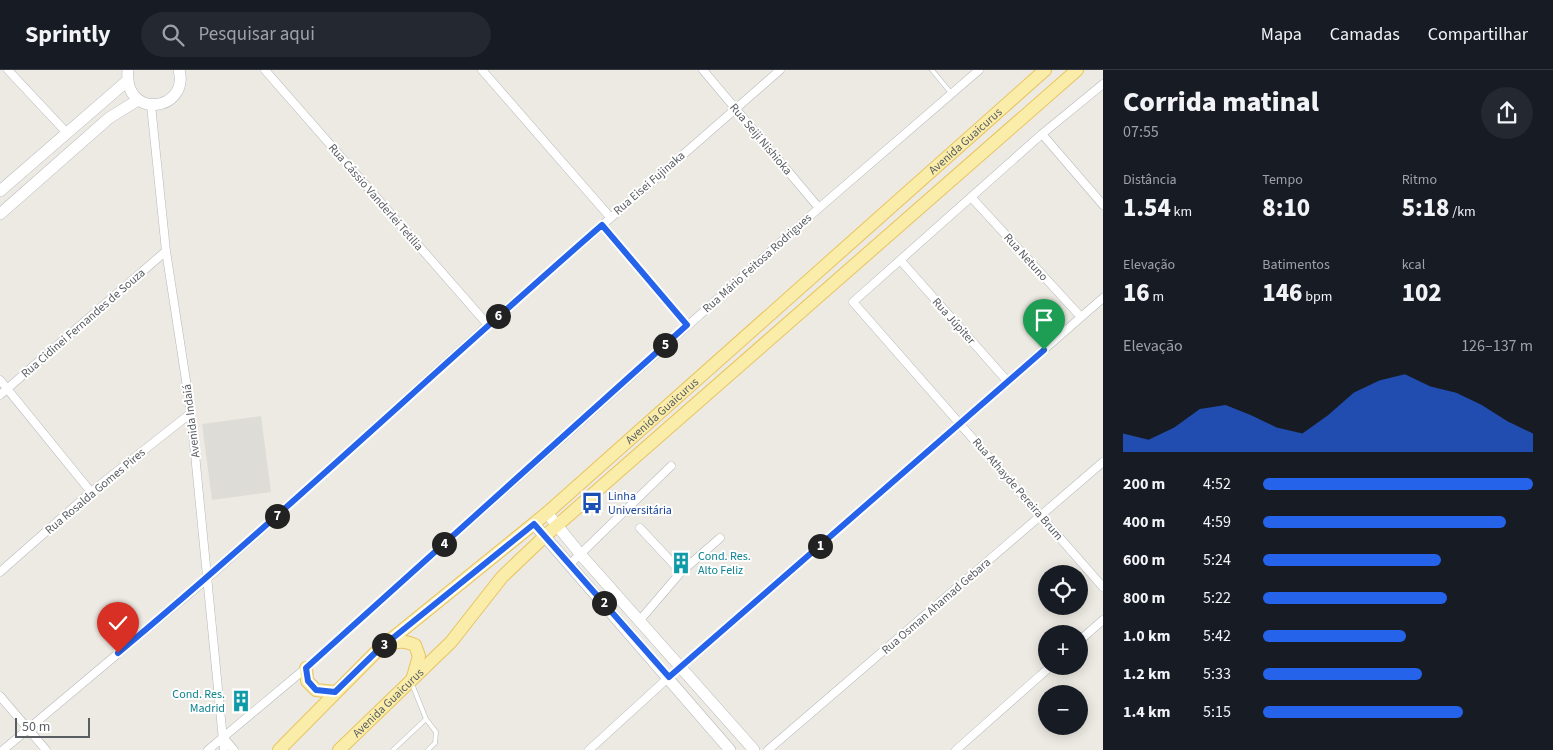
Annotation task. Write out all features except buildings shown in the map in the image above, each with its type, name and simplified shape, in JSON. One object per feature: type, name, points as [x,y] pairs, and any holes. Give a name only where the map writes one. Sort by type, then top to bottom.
[{"type":"main road","name":"Avenida Guaicurus","points":[[279,750],[378,650],[547,513],[1045,70]]},
{"type":"main road","name":"Avenida Guaicurus","points":[[339,750],[451,642],[502,577],[545,536],[1078,70]]},
{"type":"main road","points":[[378,650],[396,641],[407,641],[415,645],[419,656],[411,682]]},
{"type":"main road","points":[[306,668],[308,681],[316,690],[335,692]]},
{"type":"street","points":[[8,70],[78,145]]},
{"type":"street","points":[[127,76],[130,92],[138,100],[151,105],[166,102],[173,97],[180,83],[180,70]]},
{"type":"street","name":"Rua Cássio Vanderlei Tetilia","points":[[264,70],[488,324]]},
{"type":"street","points":[[482,70],[610,217]]},
{"type":"street","name":"Rua Seiji Nishioka","points":[[702,70],[819,208]]},
{"type":"street","name":"Rua Eisei Fujinaka","points":[[3,750],[208,578],[488,324],[780,70]]},
{"type":"street","name":"Rua Mário Feitosa Rodrigues","points":[[208,750],[306,668],[687,325],[819,208],[980,70]]},
{"type":"street","points":[[0,192],[127,76]]},
{"type":"street","points":[[901,261],[1042,134],[1103,84]]},
{"type":"street","points":[[0,214],[109,118],[138,100]]},
{"type":"street","name":"Avenida Indaiá","points":[[151,105],[166,251],[192,413],[224,750]]},
{"type":"street","points":[[1042,134],[1103,205]]},
{"type":"street","name":"Rua Netuno","points":[[971,197],[1081,317]]},
{"type":"street","points":[[602,225],[687,325]]},
{"type":"street","name":"Rua Cidinei Fernandes de Souza","points":[[0,395],[166,251]]},
{"type":"street","name":"Rua Athayde Pereira Brum","points":[[901,261],[853,302],[1103,587]]},
{"type":"street","name":"Rua Júpiter","points":[[901,261],[1008,382]]},
{"type":"street","points":[[588,750],[1103,298]]},
{"type":"street","points":[[0,380],[91,492]]},
{"type":"street","name":"Rua Rosalda Gomes Pires","points":[[0,572],[91,492],[192,413]]},
{"type":"street","name":"Rua Osman Ahamad Gebara","points":[[768,750],[1103,462]]},
{"type":"street","points":[[569,565],[671,466]]},
{"type":"street","points":[[547,513],[680,668],[754,750]]},
{"type":"street","points":[[534,524],[669,677],[730,750]]},
{"type":"street","points":[[640,528],[681,572]]},
{"type":"street","points":[[640,620],[681,572],[720,538]]},
{"type":"street","points":[[1088,633],[1103,620]]},
{"type":"street","points":[[956,750],[1040,675]]},
{"type":"street","points":[[0,696],[46,750]]},
{"type":"street","points":[[223,737],[234,750]]},
{"type":"lane","points":[[932,70],[952,94]]},
{"type":"lane","points":[[411,682],[426,719],[436,732],[435,743],[428,750]]},
{"type":"lane","points":[[393,750],[426,719]]},
{"type":"shaded area","points":[[261,416],[271,492],[212,500],[202,424]]},
{"type":"place","name":"Linha Universitária","points":[[592,503]]},
{"type":"place","name":"Cond. Res. Alto Feliz","points":[[681,563]]},
{"type":"place","name":"Cond. Res. Madrid","points":[[241,701]]},
{"type":"route","points":[[118,653],[208,578],[488,324],[602,225],[687,325],[306,668],[308,681],[316,690],[335,692],[378,650],[534,524],[669,677],[1044,350]]}]
